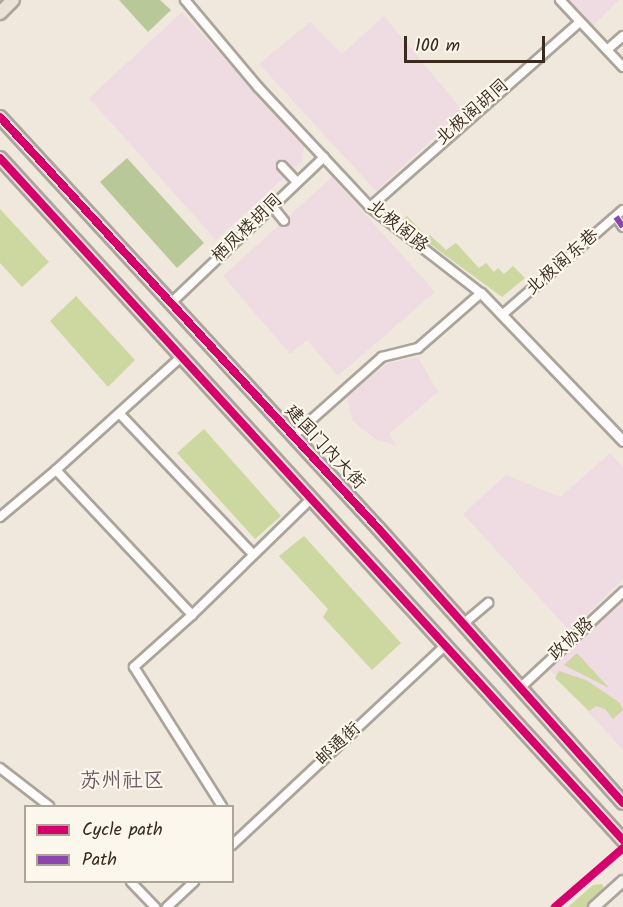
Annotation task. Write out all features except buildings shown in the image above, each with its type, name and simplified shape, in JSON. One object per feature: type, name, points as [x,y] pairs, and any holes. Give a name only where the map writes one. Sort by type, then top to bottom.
[{"type":"main road","points":[[0,13],[13,0]]},
{"type":"main road","name":"建国门内大街","points":[[0,117],[172,302],[623,803]]},
{"type":"main road","points":[[0,158],[623,840]]},
{"type":"main road","points":[[594,907],[623,881]]},
{"type":"street","name":"北极阁路","points":[[185,0],[258,87],[370,207],[481,293],[623,441]]},
{"type":"street","points":[[560,0],[623,67]]},
{"type":"street","name":"北极阁胡同","points":[[370,207],[580,22]]},
{"type":"street","points":[[608,49],[623,36]]},
{"type":"street","name":"栖凤楼胡同","points":[[172,302],[324,157]]},
{"type":"street","points":[[282,166],[297,182]]},
{"type":"street","points":[[272,206],[284,221]]},
{"type":"street","name":"北极阁东巷","points":[[502,315],[623,210]]},
{"type":"street","points":[[616,217],[623,227]]},
{"type":"street","points":[[293,436],[382,357],[418,348],[481,293]]},
{"type":"street","points":[[0,517],[120,414],[181,357]]},
{"type":"street","points":[[120,414],[252,553]]},
{"type":"street","points":[[56,470],[192,615]]},
{"type":"street","points":[[221,805],[134,667],[192,615],[252,553],[311,499]]},
{"type":"street","name":"政协路","points":[[520,688],[623,592]]},
{"type":"street","points":[[463,624],[488,603]]},
{"type":"street","name":"邮通街","points":[[234,844],[446,645]]},
{"type":"street","points":[[0,768],[46,805]]},
{"type":"street","points":[[132,883],[155,907]]},
{"type":"street","points":[[167,907],[193,883]]},
{"type":"shaded area","points":[[570,0],[619,0],[593,26]]},
{"type":"shaded area","points":[[182,12],[304,146],[302,161],[216,240],[89,98]]},
{"type":"shaded area","points":[[384,16],[463,111],[376,191],[259,64],[310,22],[342,54]]},
{"type":"shaded area","points":[[332,177],[435,292],[338,376],[307,340],[290,354],[223,276]]},
{"type":"shaded area","points":[[418,357],[438,392],[389,434],[397,446],[375,439],[352,420],[347,396],[388,363]]},
{"type":"shaded area","points":[[610,453],[623,467],[623,579],[570,631],[463,514],[506,475],[560,497]]},
{"type":"shaded area","points":[[623,601],[623,750],[550,670]]},
{"type":"green space","points":[[119,0],[160,0],[171,10],[148,32]]},
{"type":"green space","points":[[127,158],[204,243],[177,268],[100,182]]},
{"type":"green space","points":[[0,209],[49,262],[22,287],[0,263]]},
{"type":"green space","points":[[407,216],[427,237],[430,235],[446,250],[456,243],[479,268],[486,263],[494,272],[498,268],[504,274],[513,266],[525,278],[502,297],[400,222]]},
{"type":"green space","points":[[76,296],[135,360],[108,387],[50,321]]},
{"type":"green space","points":[[204,429],[281,516],[255,539],[177,453]]},
{"type":"green space","points":[[304,536],[401,643],[372,670],[323,617],[328,609],[279,556]]},
{"type":"green space","points":[[577,653],[609,688],[564,665]]},
{"type":"green space","points":[[559,671],[586,680],[620,703],[623,710],[613,719],[605,709],[596,706],[589,711],[555,678]]},
{"type":"green space","points":[[602,884],[605,890],[587,907],[568,907],[593,885]]},
{"type":"marked path","points":[[616,217],[623,227]]},
{"type":"cycle path","points":[[0,117],[378,528],[623,803]]},
{"type":"cycle path","points":[[0,158],[623,840]]},
{"type":"cycle path","points":[[555,907],[623,848]]},
{"type":"district","name":"苏州社区","points":[[122,782]]}]
